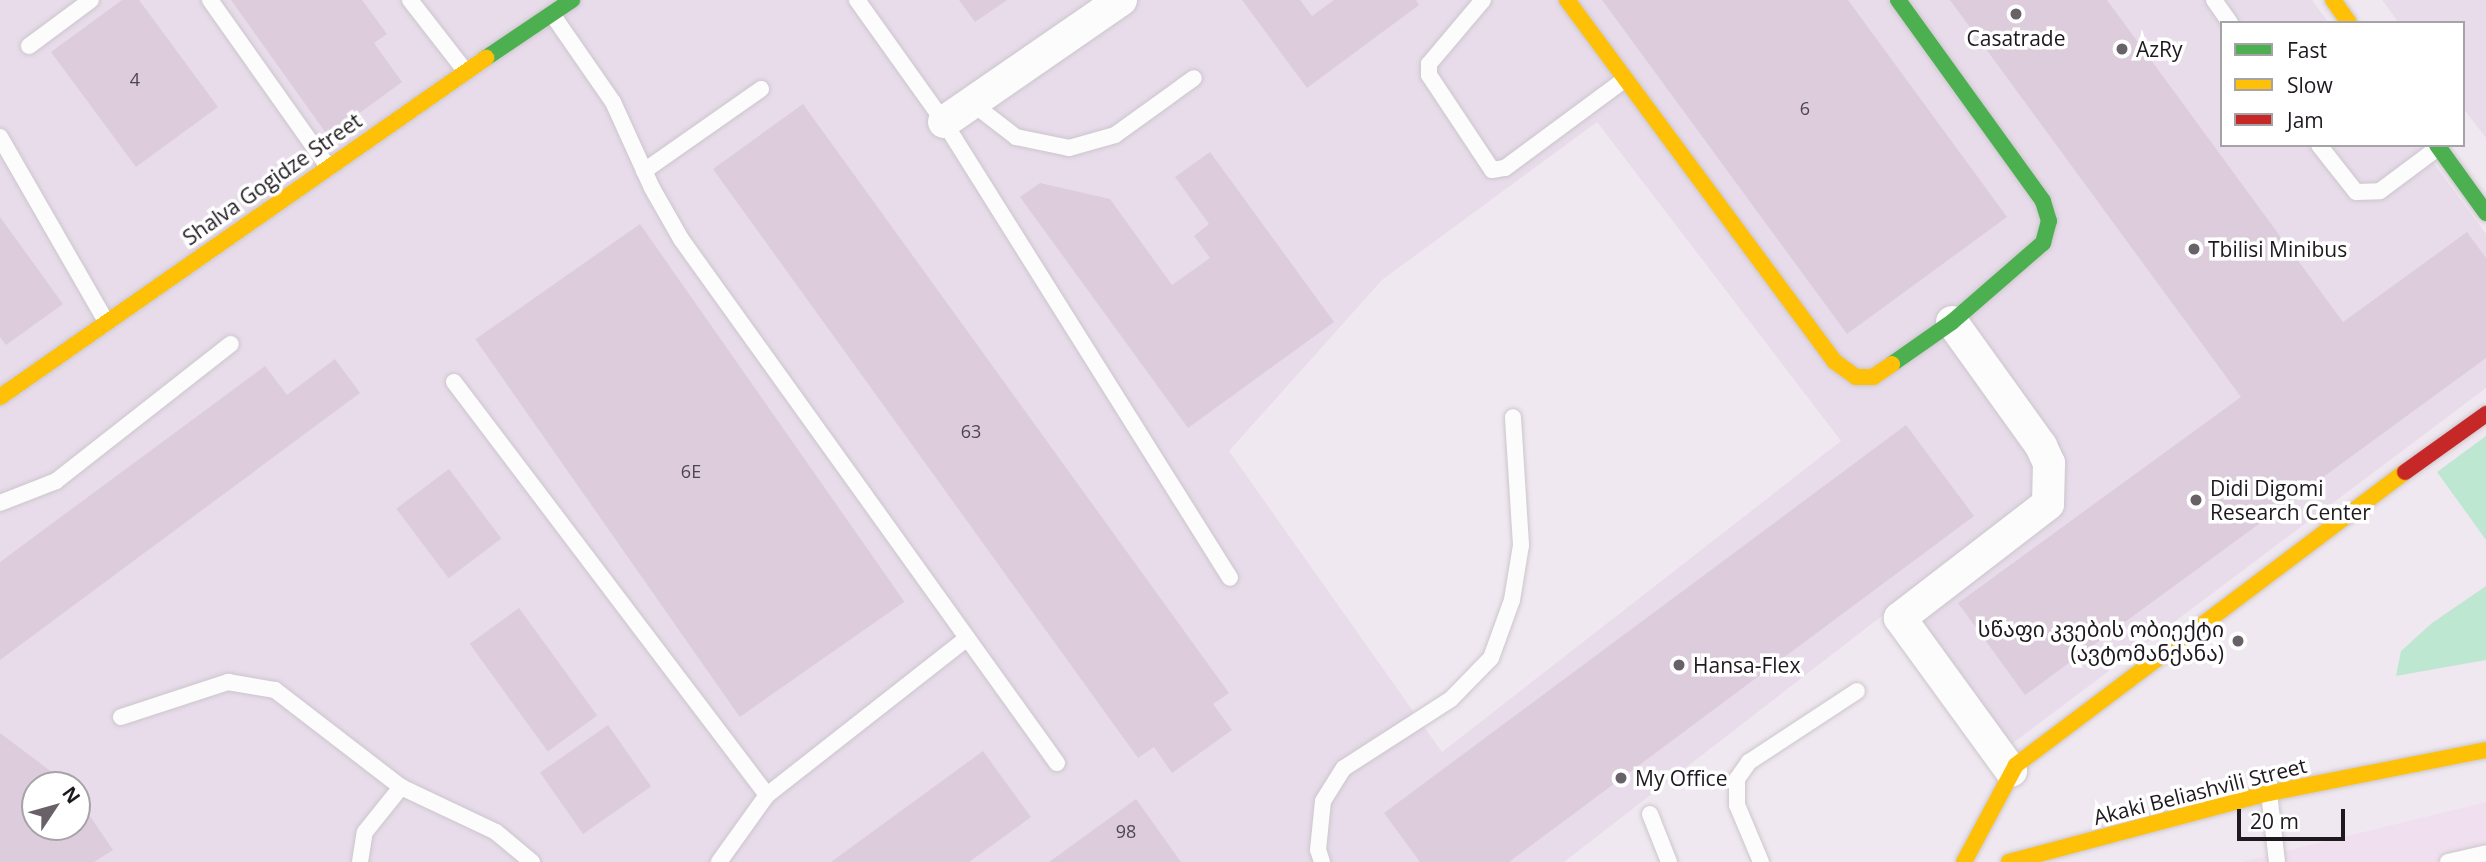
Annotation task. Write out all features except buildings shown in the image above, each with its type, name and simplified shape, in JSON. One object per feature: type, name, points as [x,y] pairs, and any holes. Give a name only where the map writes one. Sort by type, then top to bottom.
[{"type":"street","name":"Shalva Gogidze Street","points":[[0,397],[327,165],[572,0]]},
{"type":"street","points":[[944,122],[1121,0]]},
{"type":"street","points":[[1567,0],[1844,371],[1856,377],[1872,377],[1952,322],[2043,243],[2049,221],[2043,201],[1898,0]]},
{"type":"street","points":[[2333,0],[2348,21]]},
{"type":"street","points":[[2439,147],[2486,213]]},
{"type":"street","points":[[1952,322],[2041,446],[2049,464],[2048,504],[1900,618],[2011,771]]},
{"type":"street","points":[[1964,862],[2011,771],[2301,548],[2486,414]]},
{"type":"street","points":[[2459,755],[2486,734]]},
{"type":"street","name":"Akaki Beliashvili Street","points":[[2011,862],[2269,793],[2486,750]]},
{"type":"lane","points":[[29,46],[91,0]]},
{"type":"lane","points":[[210,0],[327,165]]},
{"type":"lane","points":[[410,0],[466,72]]},
{"type":"lane","points":[[857,0],[944,122],[1230,578]]},
{"type":"lane","points":[[1483,0],[1433,57],[1429,75],[1492,170],[1505,168],[1624,79]]},
{"type":"lane","points":[[2214,0],[2230,21]]},
{"type":"lane","points":[[552,14],[613,102],[644,171],[681,239],[1057,763]]},
{"type":"lane","points":[[972,103],[1016,137],[1069,148],[1115,135],[1194,78]]},
{"type":"lane","points":[[644,171],[761,89]]},
{"type":"lane","points":[[0,137],[106,321]]},
{"type":"lane","points":[[2321,147],[2356,192],[2380,191],[2437,147]]},
{"type":"lane","points":[[0,503],[56,481],[231,344]]},
{"type":"lane","points":[[454,382],[767,795]]},
{"type":"lane","points":[[1322,862],[1318,850],[1323,801],[1344,768],[1451,699],[1491,658],[1512,600],[1521,545],[1513,417]]},
{"type":"lane","points":[[719,862],[767,795],[967,638]]},
{"type":"lane","points":[[121,717],[228,682],[275,690],[401,787],[496,832],[532,862]]},
{"type":"lane","points":[[1761,862],[1737,805],[1737,779],[1749,762],[1857,691]]},
{"type":"lane","points":[[360,862],[365,832],[401,787]]},
{"type":"lane","points":[[2269,793],[2277,862]]},
{"type":"lane","points":[[1650,814],[1669,862]]},
{"type":"lane","points":[[2448,862],[2486,853]]},
{"type":"shaded area","points":[[0,0],[2312,0],[2328,21],[2220,21],[2220,147],[2421,147],[2486,234],[2486,388],[1993,758],[1887,612],[1564,862],[0,862]],"holes":[[[1597,122],[1841,441],[1442,752],[1229,451],[1382,280]]]},
{"type":"shaded area","points":[[2382,0],[2486,0],[2486,138],[2465,111],[2465,21],[2398,21]]},
{"type":"shaded area","points":[[2486,802],[2486,862],[2241,862]]},
{"type":"green space","points":[[2486,436],[2486,540],[2437,472]]},
{"type":"green space","points":[[2486,586],[2486,660],[2396,676],[2401,651],[2432,623]]},
{"type":"traffic: fast","points":[[486,58],[572,0]]},
{"type":"traffic: fast","points":[[1892,364],[1952,322],[2043,243],[2049,221],[2043,201],[1898,0]]},
{"type":"traffic: fast","points":[[2438,147],[2486,213]]},
{"type":"traffic: slow","points":[[1567,0],[1834,361],[1856,377],[1873,377],[1892,364]]},
{"type":"traffic: slow","points":[[2333,0],[2348,21]]},
{"type":"traffic: slow","points":[[0,397],[486,58]]},
{"type":"traffic: slow","points":[[1964,862],[2016,765],[2405,472]]},
{"type":"traffic: slow","points":[[2009,862],[2269,793],[2486,750]]},
{"type":"traffic: jam","points":[[2405,472],[2486,414]]},
{"type":"place","name":"Casatrade","points":[[2016,14]]},
{"type":"place","name":"AzRy","points":[[2122,49]]},
{"type":"place","name":"Tbilisi Minibus","points":[[2194,249]]},
{"type":"place","name":"Didi Digomi Research Center","points":[[2196,500]]},
{"type":"place","name":"სწაფი კვების ობიექტი (ავტომანქანა)","points":[[2238,641]]},
{"type":"place","name":"Hansa-Flex","points":[[1679,665]]},
{"type":"place","name":"My Office","points":[[1621,778]]}]
